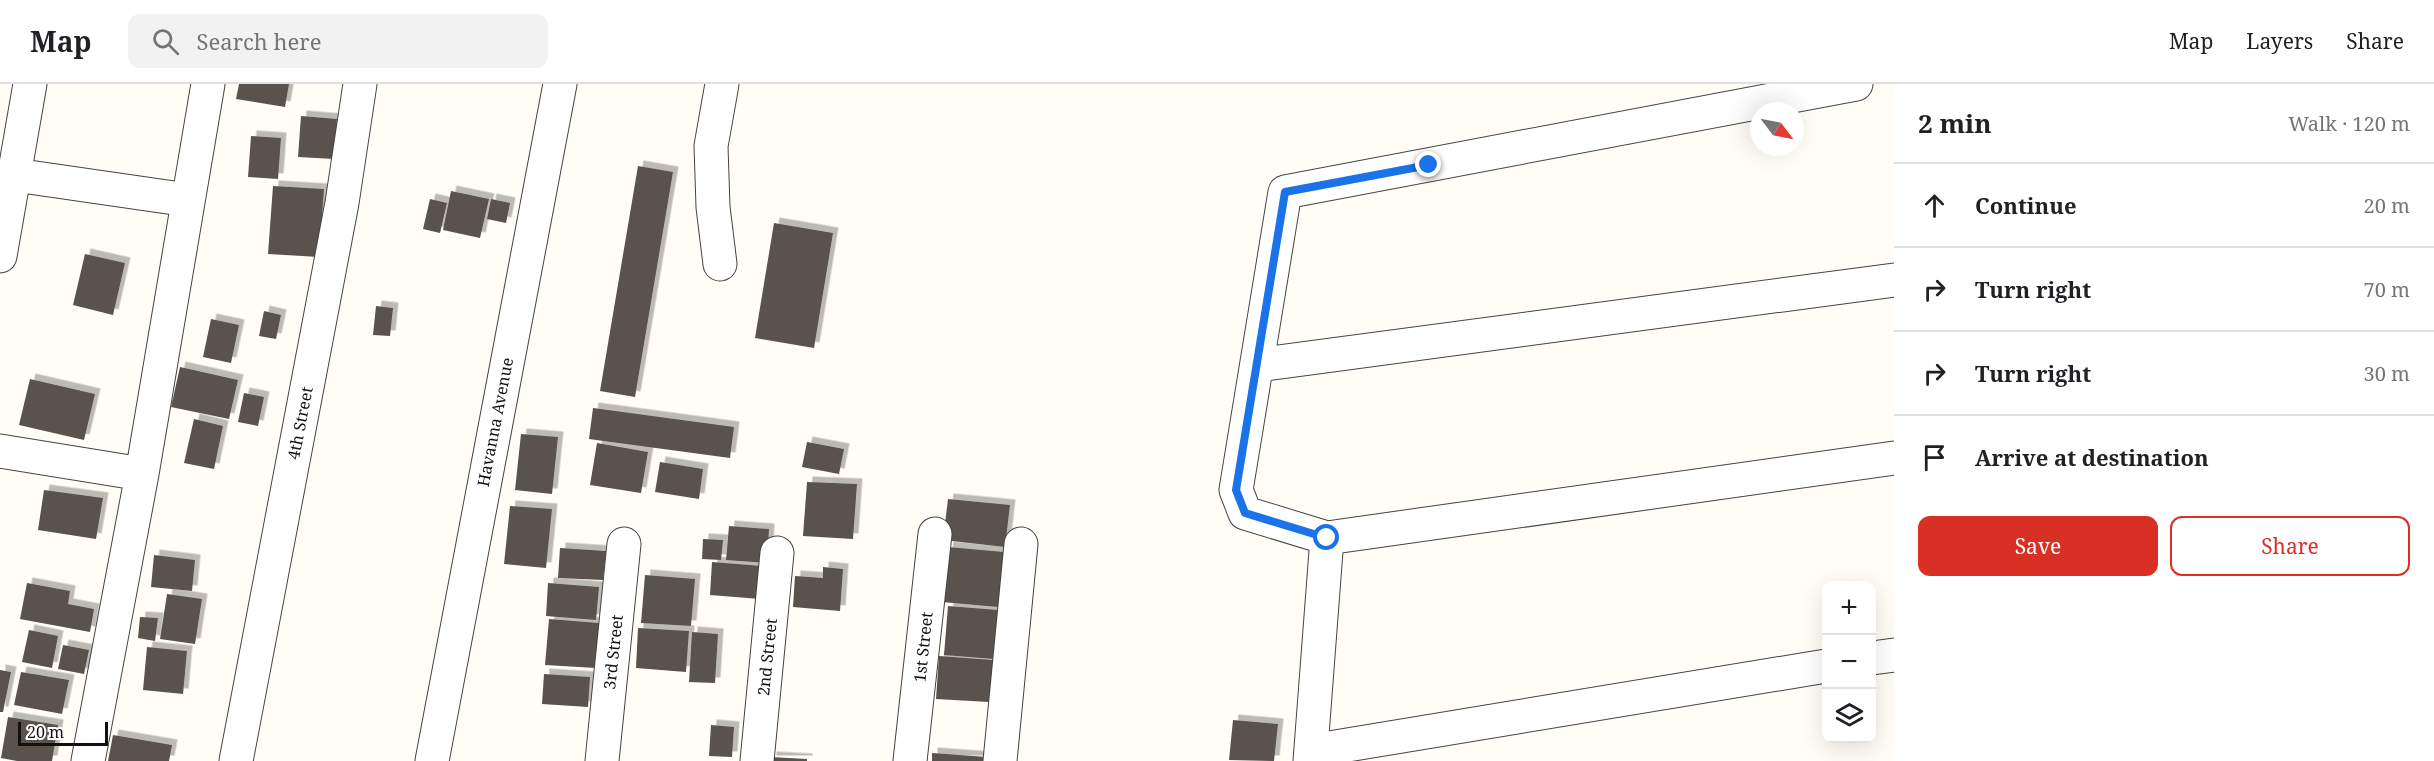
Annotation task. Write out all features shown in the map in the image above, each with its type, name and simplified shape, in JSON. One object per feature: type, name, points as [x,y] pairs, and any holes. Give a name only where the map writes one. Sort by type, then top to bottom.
[{"type":"street","points":[[0,256],[30,84]]},
{"type":"street","points":[[88,761],[142,474],[208,84]]},
{"type":"street","name":"4th Street","points":[[236,761],[342,203],[360,84]]},
{"type":"street","name":"Havanna Avenue","points":[[432,761],[560,84]]},
{"type":"street","points":[[720,264],[713,207],[711,146],[722,84]]},
{"type":"street","points":[[1856,84],[1285,192],[1236,490],[1245,513],[1327,538],[1894,458]]},
{"type":"street","points":[[15,175],[188,200]]},
{"type":"street","points":[[1257,364],[1894,280]]},
{"type":"street","points":[[0,451],[142,474]]},
{"type":"street","name":"1st Street","points":[[910,761],[935,534]]},
{"type":"street","points":[[1327,538],[1311,756],[1822,667]]},
{"type":"street","name":"3rd Street","points":[[602,761],[624,544]]},
{"type":"street","points":[[1000,761],[1021,544]]},
{"type":"street","name":"2nd Street","points":[[757,761],[777,553]]},
{"type":"street","points":[[1876,657],[1894,655]]},
{"type":"building","points":[[239,84],[289,84],[285,107],[236,99]]},
{"type":"building","points":[[301,116],[337,119],[334,159],[298,157]]},
{"type":"building","points":[[251,136],[281,138],[278,179],[248,177]]},
{"type":"building","points":[[638,166],[673,172],[635,397],[600,391]]},
{"type":"building","points":[[273,186],[324,189],[319,257],[268,254]]},
{"type":"building","points":[[451,191],[489,199],[480,238],[443,230]]},
{"type":"building","points":[[430,199],[447,203],[440,233],[423,229]]},
{"type":"building","points":[[491,199],[510,203],[506,223],[487,219]]},
{"type":"building","points":[[774,223],[833,233],[814,348],[755,338]]},
{"type":"building","points":[[85,254],[125,263],[113,315],[73,305]]},
{"type":"building","points":[[376,306],[393,308],[390,336],[373,335]]},
{"type":"building","points":[[264,311],[281,315],[276,339],[259,336]]},
{"type":"building","points":[[211,319],[239,325],[231,363],[203,357]]},
{"type":"building","points":[[180,367],[238,380],[229,419],[171,407]]},
{"type":"building","points":[[30,379],[95,394],[84,440],[19,425]]},
{"type":"building","points":[[244,393],[264,397],[258,426],[238,422]]},
{"type":"building","points":[[593,408],[734,427],[730,458],[589,439]]},
{"type":"building","points":[[194,419],[223,426],[214,469],[184,463]]},
{"type":"building","points":[[521,434],[558,437],[552,494],[515,490]]},
{"type":"building","points":[[807,442],[844,449],[839,474],[802,467]]},
{"type":"building","points":[[597,443],[648,452],[641,493],[590,485]]},
{"type":"building","points":[[660,462],[703,469],[699,499],[655,492]]},
{"type":"building","points":[[807,482],[857,484],[853,539],[803,536]]},
{"type":"building","points":[[44,490],[103,498],[96,539],[38,530]]},
{"type":"building","points":[[948,499],[1010,505],[1005,547],[943,540]]},
{"type":"building","points":[[510,506],[552,509],[546,568],[504,564]]},
{"type":"building","points":[[729,526],[769,529],[767,563],[726,560]]},
{"type":"building","points":[[703,539],[723,540],[721,560],[702,559]]},
{"type":"building","points":[[948,547],[1004,552],[998,607],[942,602]]},
{"type":"building","points":[[560,548],[606,551],[603,580],[558,578]]},
{"type":"building","points":[[154,555],[195,560],[192,591],[151,587]]},
{"type":"building","points":[[712,562],[762,566],[760,599],[710,595]]},
{"type":"building","points":[[823,567],[843,569],[840,611],[793,607],[795,576],[823,578]]},
{"type":"building","points":[[645,575],[695,579],[691,626],[641,623]]},
{"type":"building","points":[[27,583],[70,591],[68,604],[94,609],[90,632],[20,619]]},
{"type":"building","points":[[548,583],[599,587],[596,620],[546,616]]},
{"type":"building","points":[[167,594],[202,599],[195,644],[160,639]]},
{"type":"building","points":[[948,606],[998,610],[994,659],[944,655]]},
{"type":"building","points":[[140,617],[158,618],[155,641],[138,638]]},
{"type":"building","points":[[549,619],[599,623],[596,668],[545,665]]},
{"type":"building","points":[[638,628],[689,631],[686,672],[636,668]]},
{"type":"building","points":[[29,630],[58,636],[52,668],[22,662]]},
{"type":"building","points":[[692,632],[718,634],[715,683],[689,682]]},
{"type":"building","points":[[63,645],[89,650],[84,674],[58,669]]},
{"type":"building","points":[[147,647],[187,651],[183,694],[143,690]]},
{"type":"building","points":[[939,656],[993,660],[989,702],[936,699]]},
{"type":"building","points":[[0,670],[11,672],[3,712],[0,712]]},
{"type":"building","points":[[21,672],[69,680],[62,714],[14,705]]},
{"type":"building","points":[[544,674],[590,677],[588,707],[542,704]]},
{"type":"building","points":[[8,717],[58,725],[52,761],[17,761],[1,758]]},
{"type":"building","points":[[1233,720],[1278,724],[1274,761],[1229,760]]},
{"type":"building","points":[[711,725],[734,727],[732,757],[709,756]]},
{"type":"building","points":[[113,735],[172,745],[169,761],[108,761]]},
{"type":"building","points":[[932,753],[987,757],[987,761],[932,761]]},
{"type":"building","points":[[771,757],[807,759],[807,761],[771,761]]},
{"type":"route","points":[[1327,538],[1245,513],[1236,490],[1285,192],[1429,165]]}]
